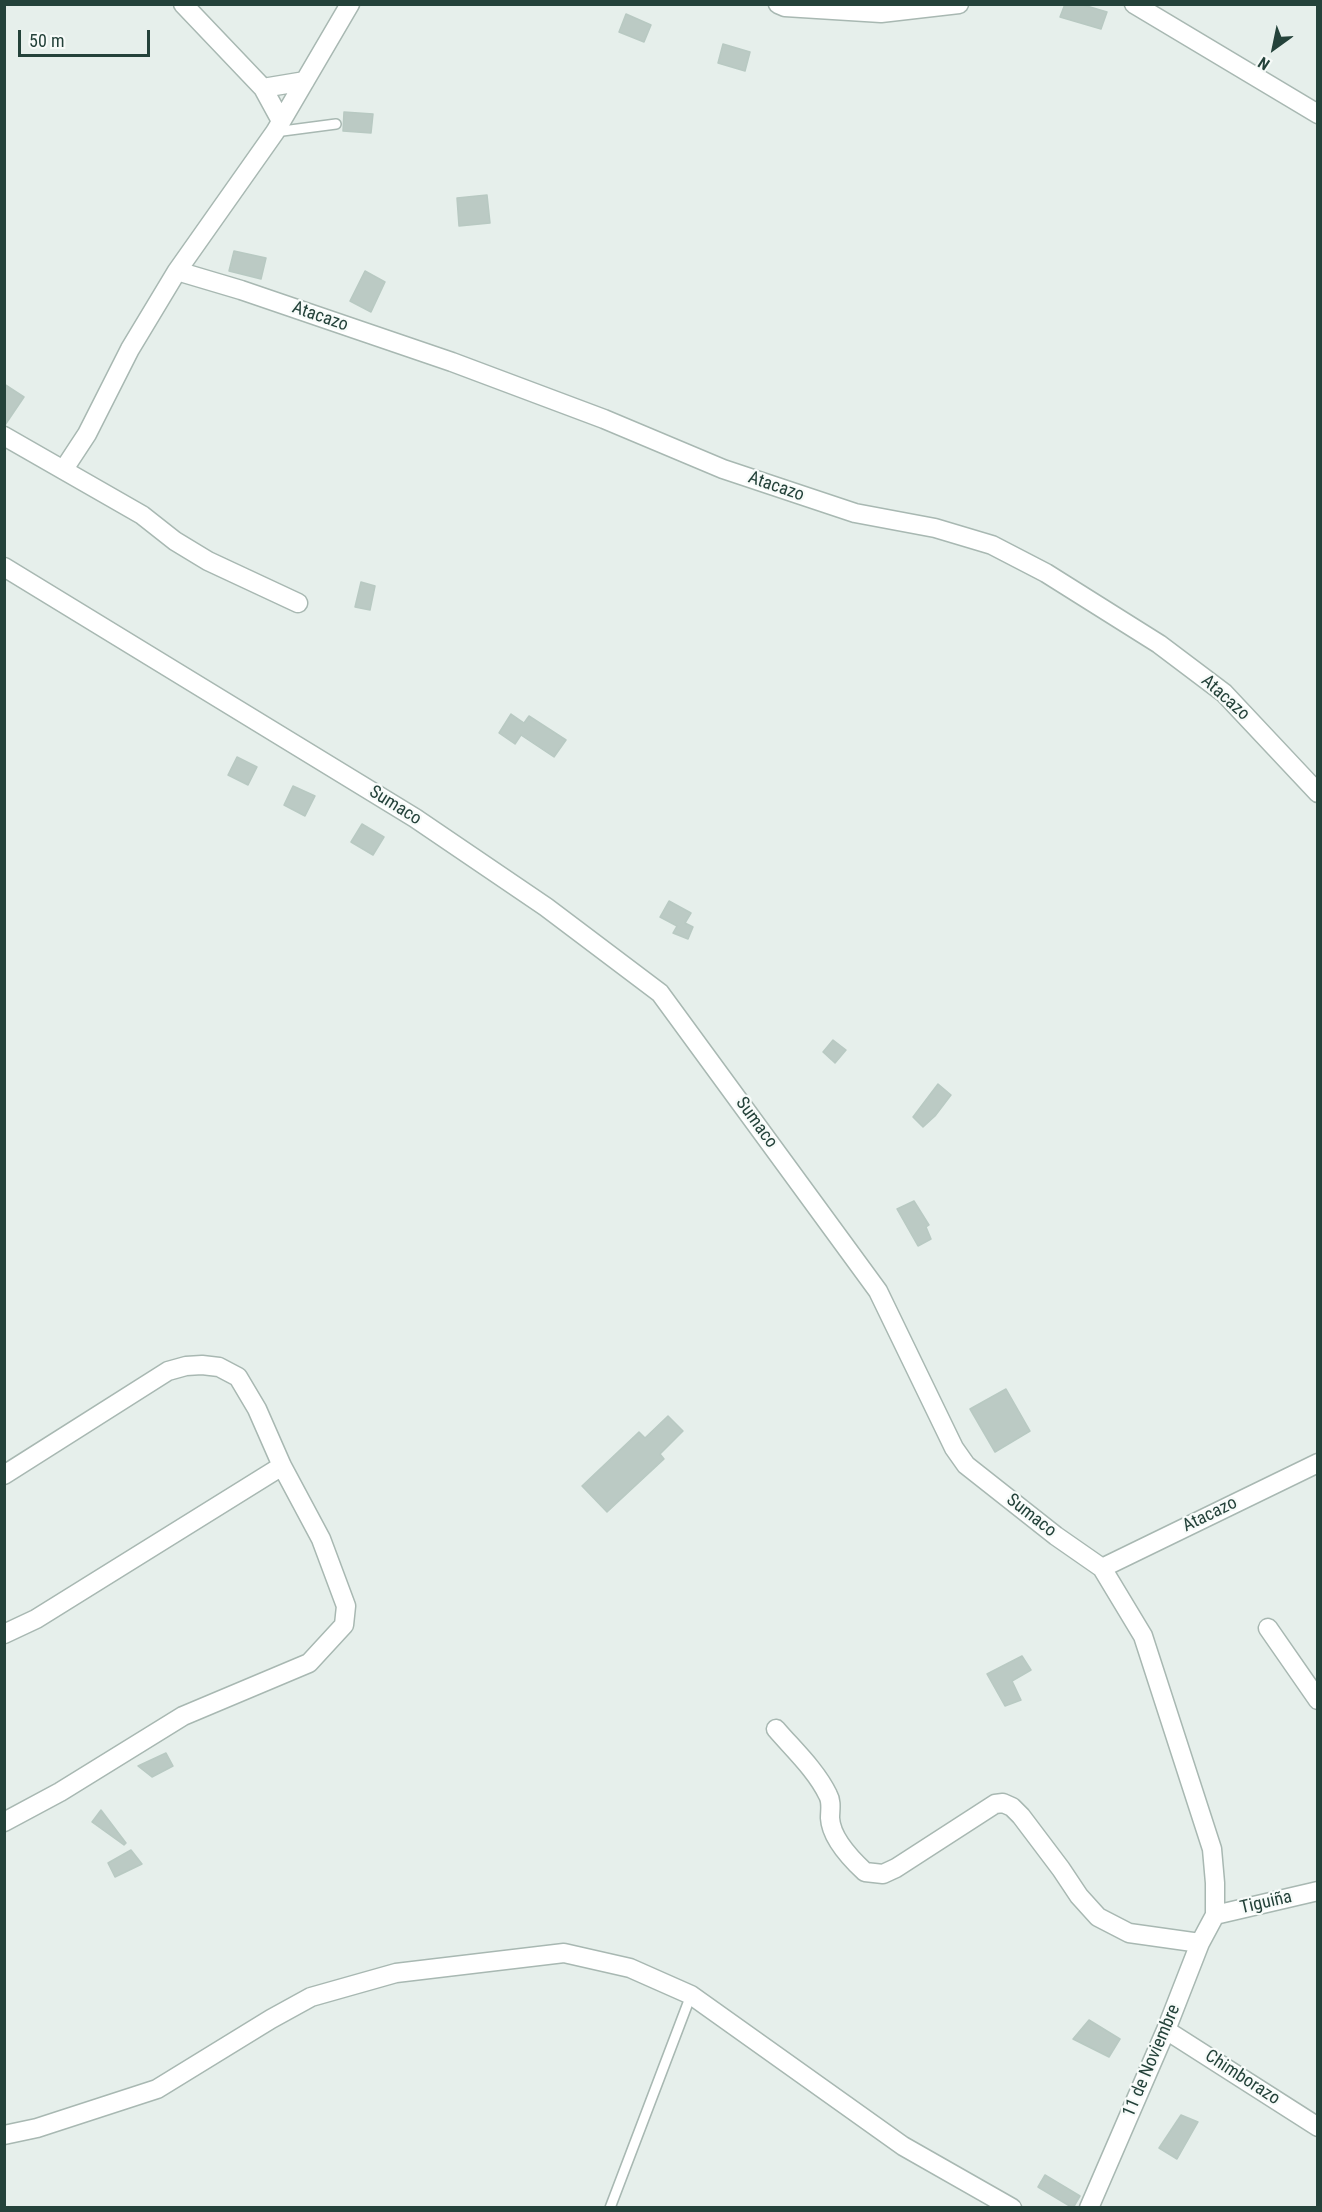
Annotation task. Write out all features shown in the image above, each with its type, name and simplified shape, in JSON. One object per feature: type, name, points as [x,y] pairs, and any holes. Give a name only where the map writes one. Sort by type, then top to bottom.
[{"type":"street","points":[[183,4],[263,88],[278,126]]},
{"type":"street","points":[[64,469],[87,434],[130,349],[177,271],[278,126],[350,4]]},
{"type":"street","points":[[778,4],[785,7],[882,13],[959,4]]},
{"type":"street","points":[[1134,4],[1317,114]]},
{"type":"street","points":[[263,88],[305,81]]},
{"type":"street","name":"Atacazo","points":[[177,271],[251,293],[452,362],[604,419],[734,473],[855,513],[935,528],[992,545],[1046,573],[1159,644],[1224,693],[1317,793]]},
{"type":"street","points":[[4,436],[142,515],[175,541],[208,561],[298,603]]},
{"type":"street","name":"Sumaco","points":[[4,567],[415,818],[546,907],[660,993],[878,1291],[954,1448],[966,1465],[1056,1536],[1102,1568],[1143,1636],[1212,1849],[1215,1915]]},
{"type":"street","points":[[4,1475],[168,1371],[186,1366],[219,1367],[238,1377],[256,1408],[282,1466],[321,1539],[346,1606],[344,1625],[331,1642],[309,1662],[183,1716],[60,1792],[4,1822]]},
{"type":"street","name":"Atacazo","points":[[1102,1568],[1317,1463]]},
{"type":"street","points":[[4,1634],[36,1619],[282,1466]]},
{"type":"street","points":[[1268,1628],[1317,1700]]},
{"type":"street","points":[[776,1729],[830,1796],[830,1818],[837,1837],[865,1872],[883,1874],[896,1868],[995,1804],[1003,1803],[1012,1807],[1021,1816],[1079,1896],[1098,1917],[1129,1933],[1200,1943]]},
{"type":"street","name":"Tiguiña","points":[[1215,1915],[1317,1891]]},
{"type":"street","name":"11 de Noviembre","points":[[1089,2208],[1166,2030],[1200,1943],[1215,1915]]},
{"type":"street","points":[[4,2135],[37,2127],[157,2089],[311,1997],[396,1973],[564,1953],[630,1968],[691,1995],[903,2146],[1012,2208]]},
{"type":"street","name":"Chimborazo","points":[[1166,2030],[1317,2127]]},
{"type":"lane","points":[[278,126],[336,124]]},
{"type":"lane","points":[[610,2208],[691,1995]]},
{"type":"building","points":[[1065,4],[1080,4],[1107,12],[1101,29],[1060,17]]},
{"type":"building","points":[[626,14],[651,25],[644,42],[619,32]]},
{"type":"building","points":[[723,44],[750,52],[745,71],[718,63]]},
{"type":"building","points":[[344,112],[373,114],[371,133],[343,131]]},
{"type":"building","points":[[487,195],[490,223],[459,226],[457,198]]},
{"type":"building","points":[[234,251],[266,258],[261,279],[229,271]]},
{"type":"building","points":[[365,271],[385,282],[371,312],[350,301]]},
{"type":"building","points":[[4,384],[24,397],[5,425],[4,425]]},
{"type":"building","points":[[361,582],[375,586],[370,610],[355,607]]},
{"type":"building","points":[[511,714],[524,723],[529,716],[566,740],[554,757],[521,735],[515,744],[499,733]]},
{"type":"building","points":[[237,757],[257,767],[248,785],[228,775]]},
{"type":"building","points":[[293,786],[315,796],[305,816],[284,805]]},
{"type":"building","points":[[362,824],[384,837],[373,855],[351,842]]},
{"type":"building","points":[[669,901],[691,913],[685,923],[693,927],[688,939],[673,933],[677,926],[660,917]]},
{"type":"building","points":[[833,1040],[846,1050],[835,1063],[823,1052]]},
{"type":"building","points":[[938,1084],[951,1095],[923,1127],[913,1117]]},
{"type":"building","points":[[914,1201],[929,1225],[926,1227],[931,1239],[918,1246],[897,1209]]},
{"type":"building","points":[[1006,1389],[1030,1431],[995,1452],[970,1409]]},
{"type":"building","points":[[668,1416],[683,1431],[660,1454],[664,1459],[607,1512],[582,1486],[639,1432],[645,1438]]},
{"type":"building","points":[[1022,1656],[1031,1670],[1012,1681],[1021,1700],[1005,1706],[987,1674]]},
{"type":"building","points":[[166,1753],[173,1766],[152,1777],[138,1766]]},
{"type":"building","points":[[101,1810],[126,1843],[124,1845],[92,1822]]},
{"type":"building","points":[[131,1850],[142,1864],[115,1877],[108,1863]]},
{"type":"building","points":[[1089,2020],[1120,2039],[1109,2057],[1073,2039]]},
{"type":"building","points":[[1181,2115],[1198,2122],[1177,2159],[1159,2148]]},
{"type":"building","points":[[1045,2175],[1080,2196],[1073,2208],[1038,2187]]}]
